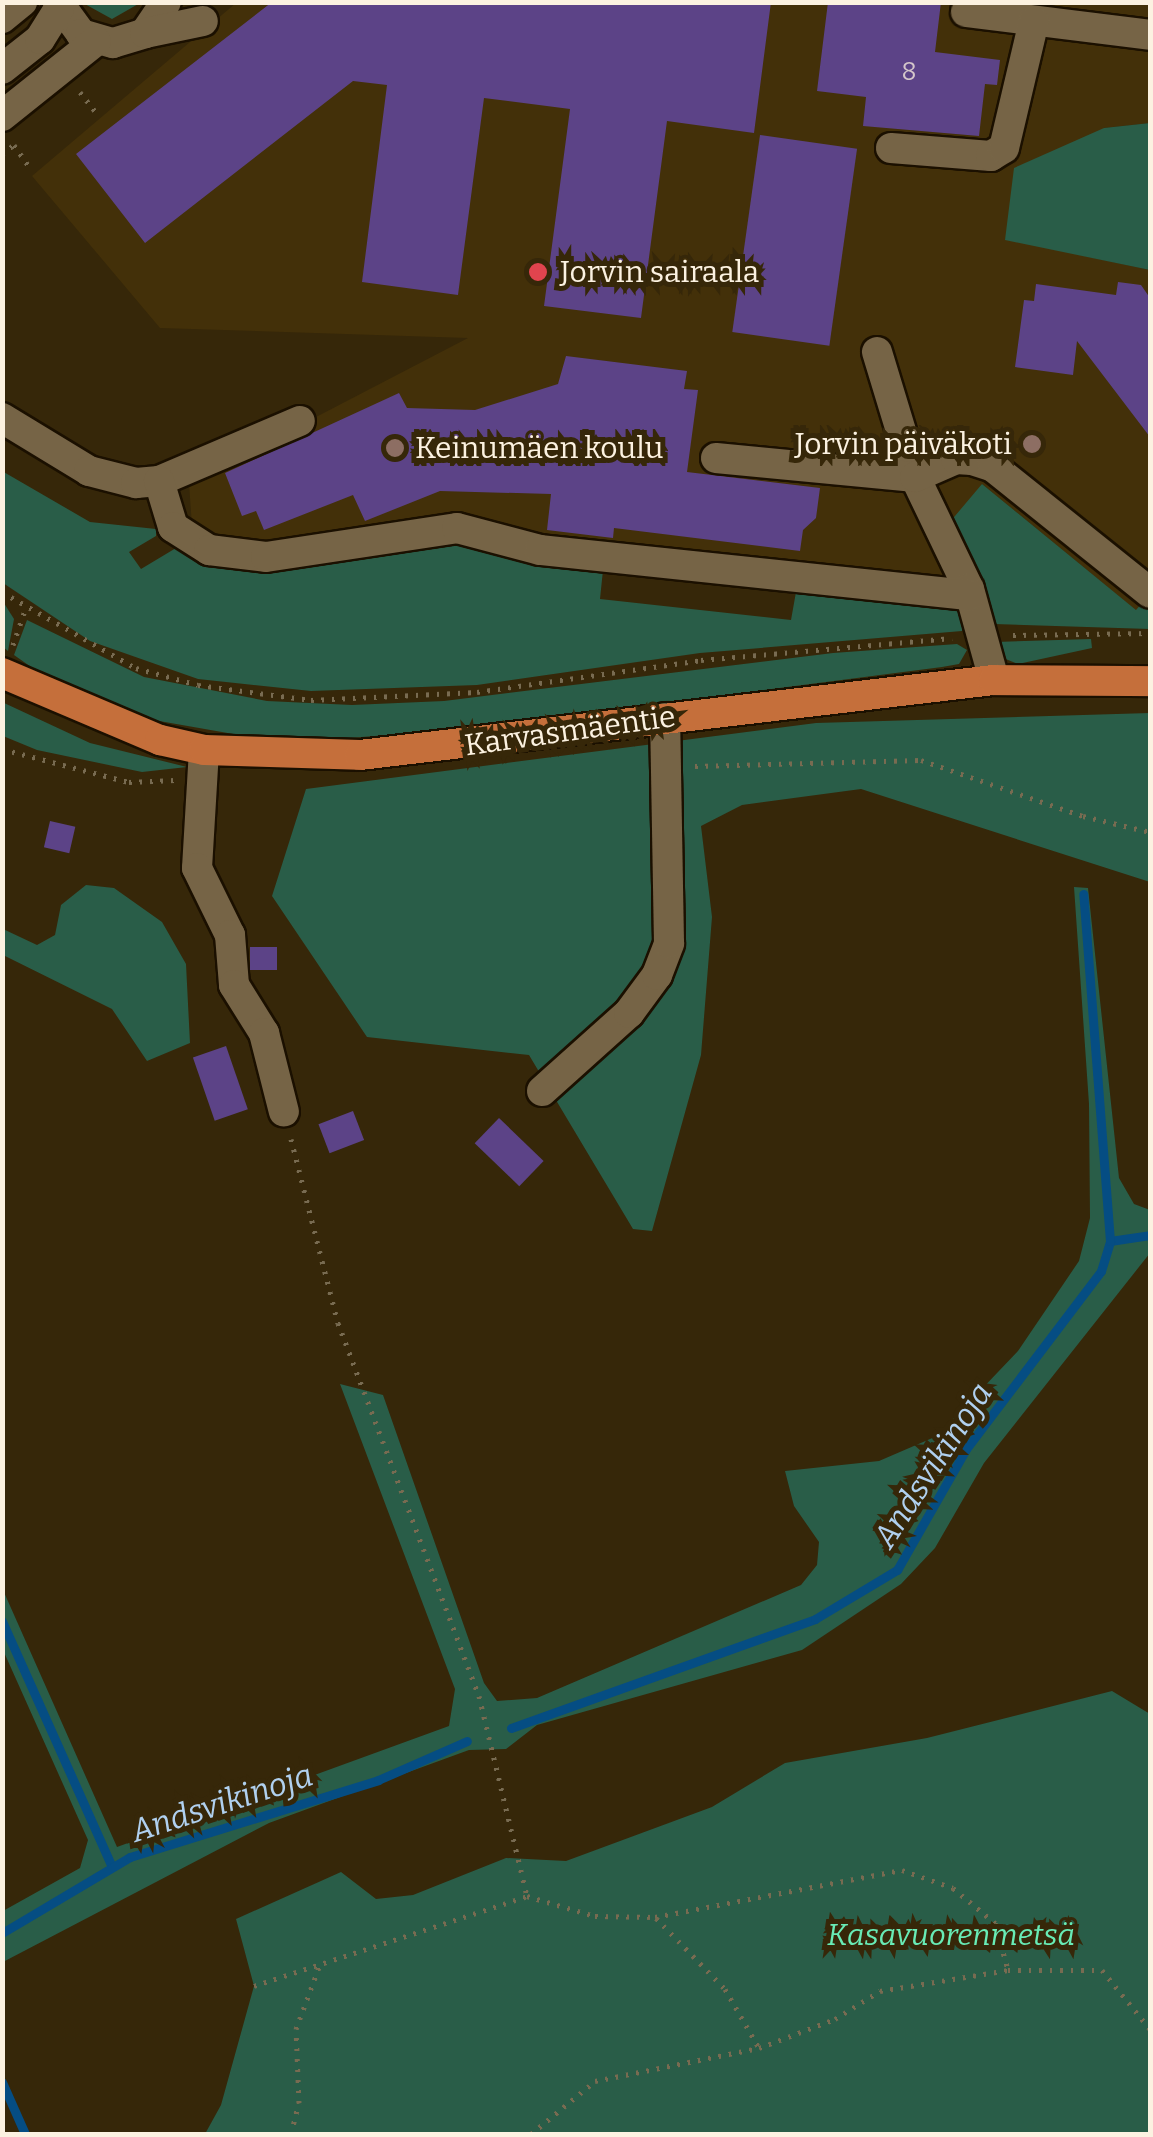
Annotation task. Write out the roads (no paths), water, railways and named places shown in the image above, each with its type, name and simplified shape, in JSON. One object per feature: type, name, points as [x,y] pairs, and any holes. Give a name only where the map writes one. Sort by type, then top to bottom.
[{"type":"main road","name":"Karvasmäentie","points":[[11,670],[121,728],[202,764],[360,754],[994,680],[1150,681]]},
{"type":"lane","points":[[2,18],[22,2]]},
{"type":"lane","points":[[145,33],[166,2]]},
{"type":"lane","points":[[2,116],[96,42],[204,20],[177,2]]},
{"type":"lane","points":[[2,69],[40,39],[59,6],[81,34],[96,42]]},
{"type":"lane","points":[[966,12],[1150,35]]},
{"type":"lane","points":[[891,148],[991,156],[1004,148],[1034,21]]},
{"type":"lane","points":[[878,352],[915,477],[970,595],[994,680]]},
{"type":"lane","points":[[2,418],[110,480],[158,481],[300,421]]},
{"type":"lane","points":[[716,458],[915,477],[956,459],[993,467],[1150,593]]},
{"type":"lane","points":[[158,481],[173,526],[210,550],[266,557],[457,528],[540,550],[970,595]]},
{"type":"lane","points":[[542,1091],[628,1013],[663,959],[672,898],[665,718]]},
{"type":"lane","points":[[202,764],[197,868],[230,936],[234,985],[264,1033],[284,1112]]},
{"type":"waterway","name":"Andsvikinoja","points":[[511,1728],[815,1619],[897,1570],[966,1449],[1101,1271],[1110,1241],[1083,894]]},
{"type":"waterway","points":[[1110,1241],[1150,1235]]},
{"type":"waterway","points":[[2,1621],[112,1867]]},
{"type":"waterway","name":"Andsvikinoja","points":[[2,1933],[130,1857],[378,1780],[467,1741]]},
{"type":"waterway","points":[[2,2082],[25,2134]]},
{"type":"place","name":"Jorvin sairaala","points":[[538,272]]},
{"type":"place","name":"Jorvin päiväkoti","points":[[1032,444]]},
{"type":"place","name":"Keinumäen koulu","points":[[395,448]]},
{"type":"park label","name":"Kasavuorenmetsä","points":[[951,1935]]}]
